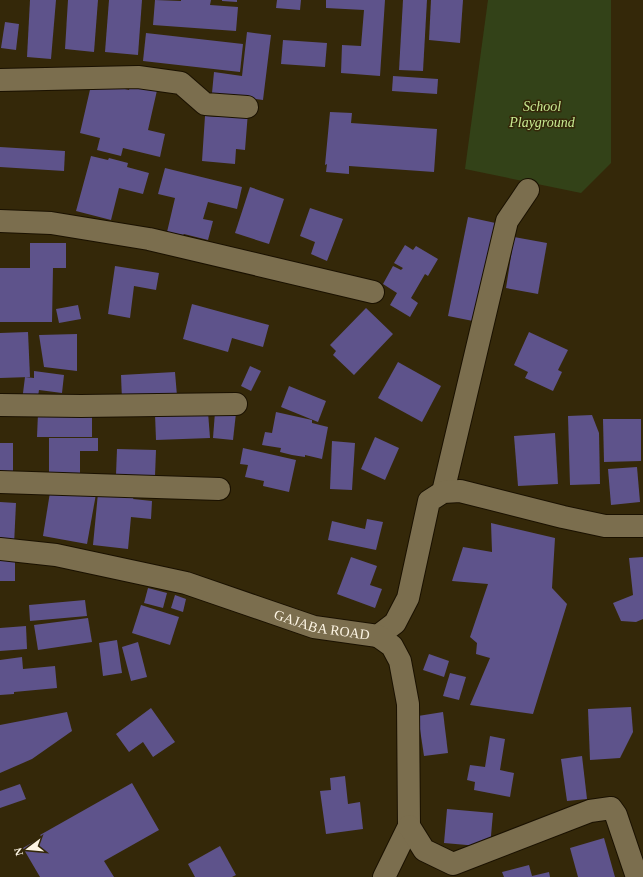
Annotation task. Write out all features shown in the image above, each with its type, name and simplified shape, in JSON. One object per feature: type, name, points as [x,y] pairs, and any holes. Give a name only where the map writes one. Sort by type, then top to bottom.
[{"type":"street","points":[[0,80],[138,77],[180,84],[205,104],[247,107]]},
{"type":"street","points":[[528,190],[507,222],[442,492],[460,491],[605,526],[643,526]]},
{"type":"street","points":[[0,221],[51,223],[149,239],[373,292]]},
{"type":"street","points":[[0,405],[81,406],[236,404]]},
{"type":"street","points":[[0,482],[219,489]]},
{"type":"street","name":"GAJABA ROAD","points":[[0,549],[56,555],[186,583],[314,626],[378,636],[395,623],[408,598],[428,501],[442,492]]},
{"type":"street","points":[[378,636],[392,646],[400,661],[408,704],[409,826],[384,877]]},
{"type":"street","points":[[409,826],[424,850],[453,864],[590,811],[612,808],[616,815],[637,877]]},
{"type":"green space","name":"School Playground","points":[[488,0],[611,0],[611,163],[581,193],[465,169]]},
{"type":"building","points":[[30,0],[56,0],[51,59],[27,57]]},
{"type":"building","points":[[68,0],[98,0],[94,52],[65,49]]},
{"type":"building","points":[[109,0],[142,0],[138,55],[105,52]]},
{"type":"building","points":[[155,0],[211,0],[210,5],[238,7],[236,31],[153,25]]},
{"type":"building","points":[[237,0],[237,2],[222,1]]},
{"type":"building","points":[[277,0],[301,0],[300,10],[276,8]]},
{"type":"building","points":[[326,0],[385,0],[380,76],[341,73],[342,45],[361,46],[364,10],[326,8]]},
{"type":"building","points":[[403,0],[427,0],[423,71],[399,70]]},
{"type":"building","points":[[431,0],[463,0],[460,43],[429,40]]},
{"type":"building","points":[[5,22],[19,24],[16,50],[1,48]]},
{"type":"building","points":[[247,32],[271,35],[263,100],[212,93],[214,72],[242,76]]},
{"type":"building","points":[[146,33],[243,44],[240,72],[143,61]]},
{"type":"building","points":[[283,40],[327,43],[325,67],[281,64]]},
{"type":"building","points":[[393,76],[438,79],[437,94],[392,91]]},
{"type":"building","points":[[132,80],[158,86],[148,130],[165,134],[160,157],[123,148],[121,156],[97,150],[100,138],[80,133],[92,81],[129,90]]},
{"type":"building","points":[[220,110],[248,112],[245,150],[236,149],[235,164],[202,161],[205,116],[220,117]]},
{"type":"building","points":[[330,112],[352,113],[351,123],[437,129],[434,172],[349,166],[349,174],[326,172],[327,164],[325,165]]},
{"type":"building","points":[[0,147],[65,151],[64,171],[0,167]]},
{"type":"building","points":[[91,156],[108,160],[109,158],[128,163],[127,167],[149,173],[143,194],[119,188],[111,220],[76,211]]},
{"type":"building","points":[[165,168],[242,187],[237,209],[208,202],[203,219],[213,221],[208,240],[184,234],[167,232],[175,198],[158,194]]},
{"type":"building","points":[[250,187],[284,199],[269,244],[235,233]]},
{"type":"building","points":[[310,208],[343,219],[327,261],[311,254],[315,242],[300,236]]},
{"type":"building","points":[[468,217],[500,224],[478,322],[448,316]]},
{"type":"building","points":[[514,237],[547,243],[538,294],[506,288]]},
{"type":"building","points":[[30,243],[66,243],[66,268],[53,268],[52,322],[0,322],[0,268],[30,268]]},
{"type":"building","points":[[405,245],[413,250],[416,246],[438,259],[428,276],[425,274],[411,298],[418,303],[410,317],[390,305],[397,293],[383,284],[393,266],[401,270],[403,268],[394,263]]},
{"type":"building","points":[[115,266],[159,273],[156,290],[134,286],[130,318],[108,314]]},
{"type":"building","points":[[192,304],[269,325],[263,347],[232,338],[228,352],[183,339]]},
{"type":"building","points":[[78,305],[81,319],[59,323],[56,309]]},
{"type":"building","points":[[366,308],[393,334],[354,375],[333,355],[336,351],[330,345]]},
{"type":"building","points":[[28,332],[30,377],[0,378],[0,333]]},
{"type":"building","points":[[529,332],[568,350],[558,370],[562,372],[553,391],[525,378],[528,372],[514,365]]},
{"type":"building","points":[[77,334],[77,371],[44,367],[39,335]]},
{"type":"building","points":[[398,362],[441,386],[422,422],[378,398]]},
{"type":"building","points":[[250,366],[261,371],[251,391],[241,386]]},
{"type":"building","points":[[34,371],[64,375],[62,393],[39,390],[37,403],[22,401],[25,377],[34,378]]},
{"type":"building","points":[[175,372],[177,396],[122,400],[121,375]]},
{"type":"building","points":[[289,386],[326,401],[318,422],[281,407]]},
{"type":"building","points":[[208,412],[210,438],[156,440],[155,414]]},
{"type":"building","points":[[215,412],[236,413],[233,440],[213,438]]},
{"type":"building","points":[[276,412],[312,420],[312,423],[328,427],[322,459],[305,455],[305,457],[292,455],[280,452],[281,448],[262,445],[265,432],[272,433]]},
{"type":"building","points":[[38,413],[92,413],[92,437],[37,437]]},
{"type":"building","points":[[592,415],[599,433],[600,484],[570,485],[568,416]]},
{"type":"building","points":[[603,419],[641,419],[641,461],[604,462]]},
{"type":"building","points":[[555,433],[558,484],[518,486],[514,436]]},
{"type":"building","points":[[375,437],[399,448],[385,480],[361,469]]},
{"type":"building","points":[[49,438],[98,438],[98,451],[80,451],[80,475],[49,475]]},
{"type":"building","points":[[332,441],[355,443],[352,490],[330,489]]},
{"type":"building","points":[[0,443],[13,443],[13,477],[0,477]]},
{"type":"building","points":[[243,448],[296,460],[289,492],[263,486],[264,481],[245,477],[248,465],[240,464]]},
{"type":"building","points":[[117,449],[156,450],[155,476],[116,475]]},
{"type":"building","points":[[637,467],[640,502],[611,505],[608,469]]},
{"type":"building","points":[[51,486],[96,494],[87,544],[43,536]]},
{"type":"building","points":[[98,493],[134,497],[133,499],[152,501],[151,519],[131,517],[128,549],[93,545]]},
{"type":"building","points":[[0,502],[16,503],[14,545],[0,544]]},
{"type":"building","points":[[367,519],[383,522],[376,550],[328,540],[332,521],[365,529]]},
{"type":"building","points":[[491,523],[555,538],[552,588],[567,604],[533,714],[470,705],[490,658],[476,654],[477,643],[470,637],[488,584],[452,581],[463,547],[492,552]]},
{"type":"building","points":[[0,552],[15,552],[15,581],[0,581]]},
{"type":"building","points":[[351,557],[377,566],[370,585],[382,589],[375,608],[337,594]]},
{"type":"building","points":[[643,557],[643,619],[636,622],[621,621],[613,603],[633,595],[629,558]]},
{"type":"building","points":[[148,588],[167,593],[163,608],[144,603]]},
{"type":"building","points":[[175,595],[186,599],[183,612],[171,608]]},
{"type":"building","points":[[85,600],[87,616],[30,621],[29,605]]},
{"type":"building","points":[[141,605],[179,617],[170,645],[132,633]]},
{"type":"building","points":[[88,618],[92,642],[38,650],[34,625]]},
{"type":"building","points":[[26,626],[27,649],[0,651],[0,628]]},
{"type":"building","points":[[117,640],[122,673],[103,676],[99,643]]},
{"type":"building","points":[[138,642],[147,677],[131,681],[122,647]]},
{"type":"building","points":[[429,654],[449,661],[444,677],[423,670]]},
{"type":"building","points":[[22,657],[23,669],[55,666],[57,688],[14,692],[14,694],[0,695],[0,660]]},
{"type":"building","points":[[450,673],[466,677],[459,700],[443,696]]},
{"type":"building","points":[[631,707],[633,732],[620,758],[590,760],[588,709]]},
{"type":"building","points":[[151,708],[175,742],[153,757],[143,742],[129,752],[116,734]]},
{"type":"building","points":[[67,712],[72,731],[32,759],[0,773],[0,725]]},
{"type":"building","points":[[443,712],[448,753],[424,756],[418,716]]},
{"type":"building","points":[[490,736],[505,739],[500,770],[514,773],[510,797],[474,790],[475,782],[467,780],[470,765],[485,767]]},
{"type":"building","points":[[582,756],[587,799],[567,801],[561,759]]},
{"type":"building","points":[[345,776],[348,804],[360,802],[363,829],[326,834],[320,791],[331,790],[330,778]]},
{"type":"building","points":[[132,783],[159,830],[104,861],[114,877],[40,877],[23,848],[42,837],[40,835]]},
{"type":"building","points":[[20,784],[26,799],[0,808],[0,791]]},
{"type":"building","points":[[447,809],[493,813],[490,847],[444,843]]},
{"type":"building","points":[[604,838],[615,877],[578,877],[570,848]]},
{"type":"building","points":[[220,846],[236,875],[232,877],[195,877],[188,864]]},
{"type":"building","points":[[529,865],[532,876],[549,872],[550,877],[504,877],[502,872]]}]
